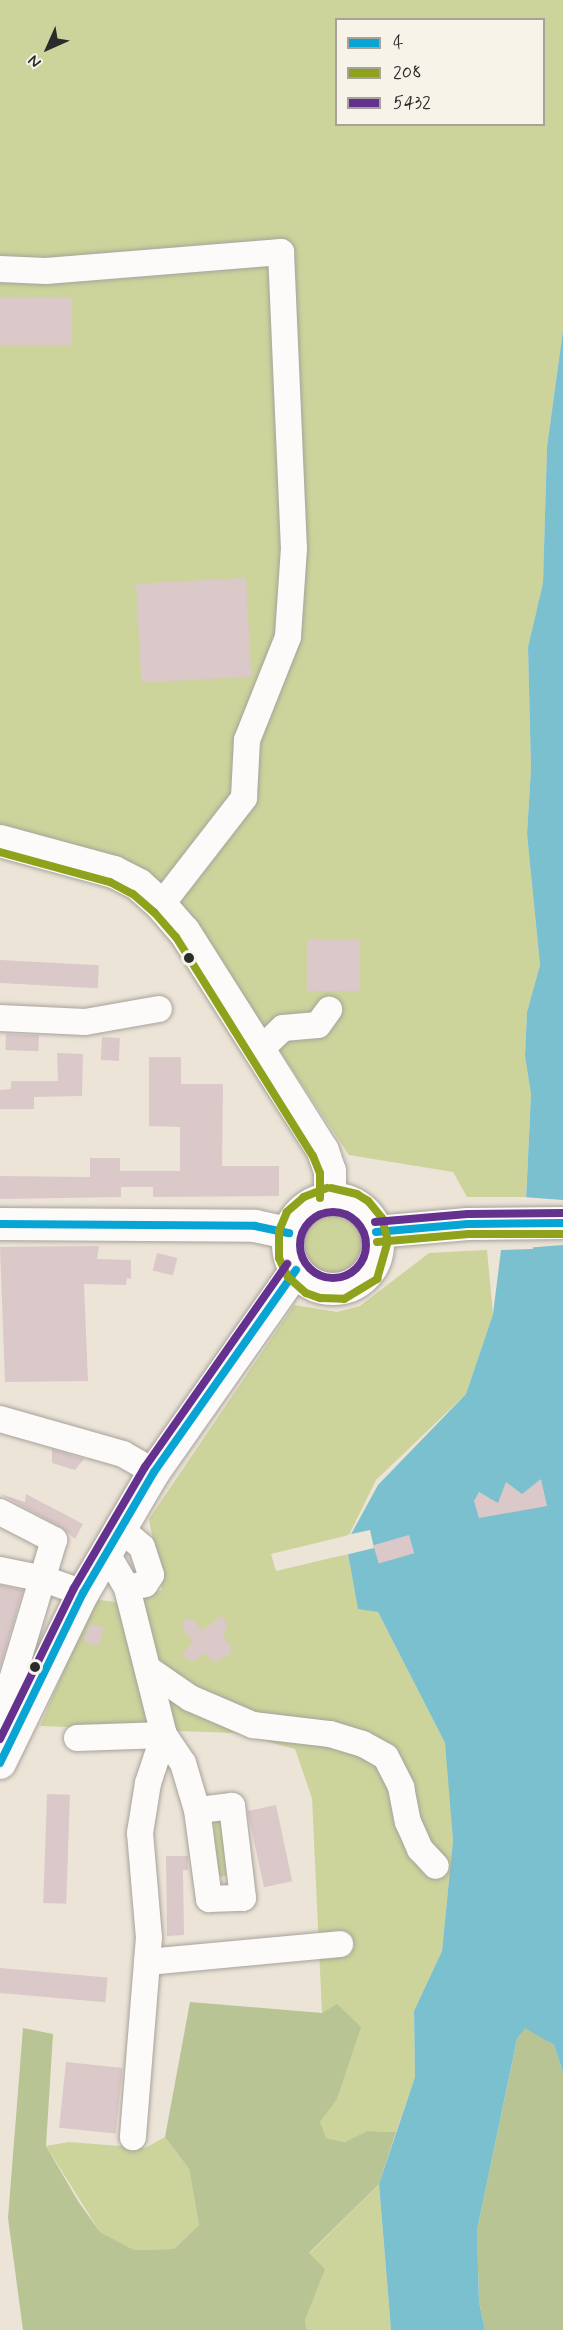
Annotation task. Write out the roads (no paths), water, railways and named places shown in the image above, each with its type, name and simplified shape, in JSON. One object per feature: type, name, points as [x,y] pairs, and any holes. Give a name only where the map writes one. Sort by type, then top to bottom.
[{"type":"main road","points":[[0,841],[114,872],[139,885],[161,905],[184,931],[323,1151],[330,1171],[330,1198]]},
{"type":"main road","points":[[330,1198],[361,1209],[376,1232],[374,1263],[353,1285],[322,1288],[296,1270],[289,1257],[289,1233],[302,1211],[330,1198]]},
{"type":"main road","points":[[376,1232],[468,1224],[563,1223]]},
{"type":"main road","points":[[0,1224],[255,1226],[289,1233]]},
{"type":"main road","points":[[4,1749],[83,1593],[154,1472],[296,1270]]},
{"type":"street","points":[[0,269],[46,271],[281,252],[289,494],[294,548],[288,638],[247,740],[244,798],[161,905]]},
{"type":"street","points":[[0,1018],[85,1022],[159,1009]]},
{"type":"street","points":[[259,1051],[283,1028],[318,1025],[329,1010]]},
{"type":"street","points":[[0,1419],[123,1454],[154,1472]]},
{"type":"street","points":[[0,1512],[54,1540],[6,1700],[4,1749]]},
{"type":"street","points":[[113,1540],[142,1547],[151,1575],[145,1584],[128,1588],[164,1735],[183,1763],[197,1810]]},
{"type":"street","points":[[0,1570],[44,1579],[83,1593]]},
{"type":"street","points":[[148,1669],[190,1698],[253,1725],[330,1734],[363,1744],[386,1757],[401,1787],[408,1822],[420,1849],[436,1866]]},
{"type":"street","points":[[77,1738],[164,1735]]},
{"type":"street","points":[[133,2137],[149,1937],[140,1833],[148,1783],[164,1735]]},
{"type":"street","points":[[147,1962],[340,1944]]},
{"type":"water","points":[[563,330],[563,2073],[554,2045],[525,2028],[517,2039],[477,2230],[479,2302],[485,2330],[391,2330],[379,2184],[415,2077],[414,2011],[442,1951],[453,1840],[445,1743],[378,1612],[358,1609],[348,1554],[349,1538],[378,1485],[466,1394],[493,1314],[501,1250],[533,1249],[526,1200],[531,1094],[525,1056],[527,1012],[540,965],[527,834],[531,769],[528,647],[543,583],[547,447]]}]
